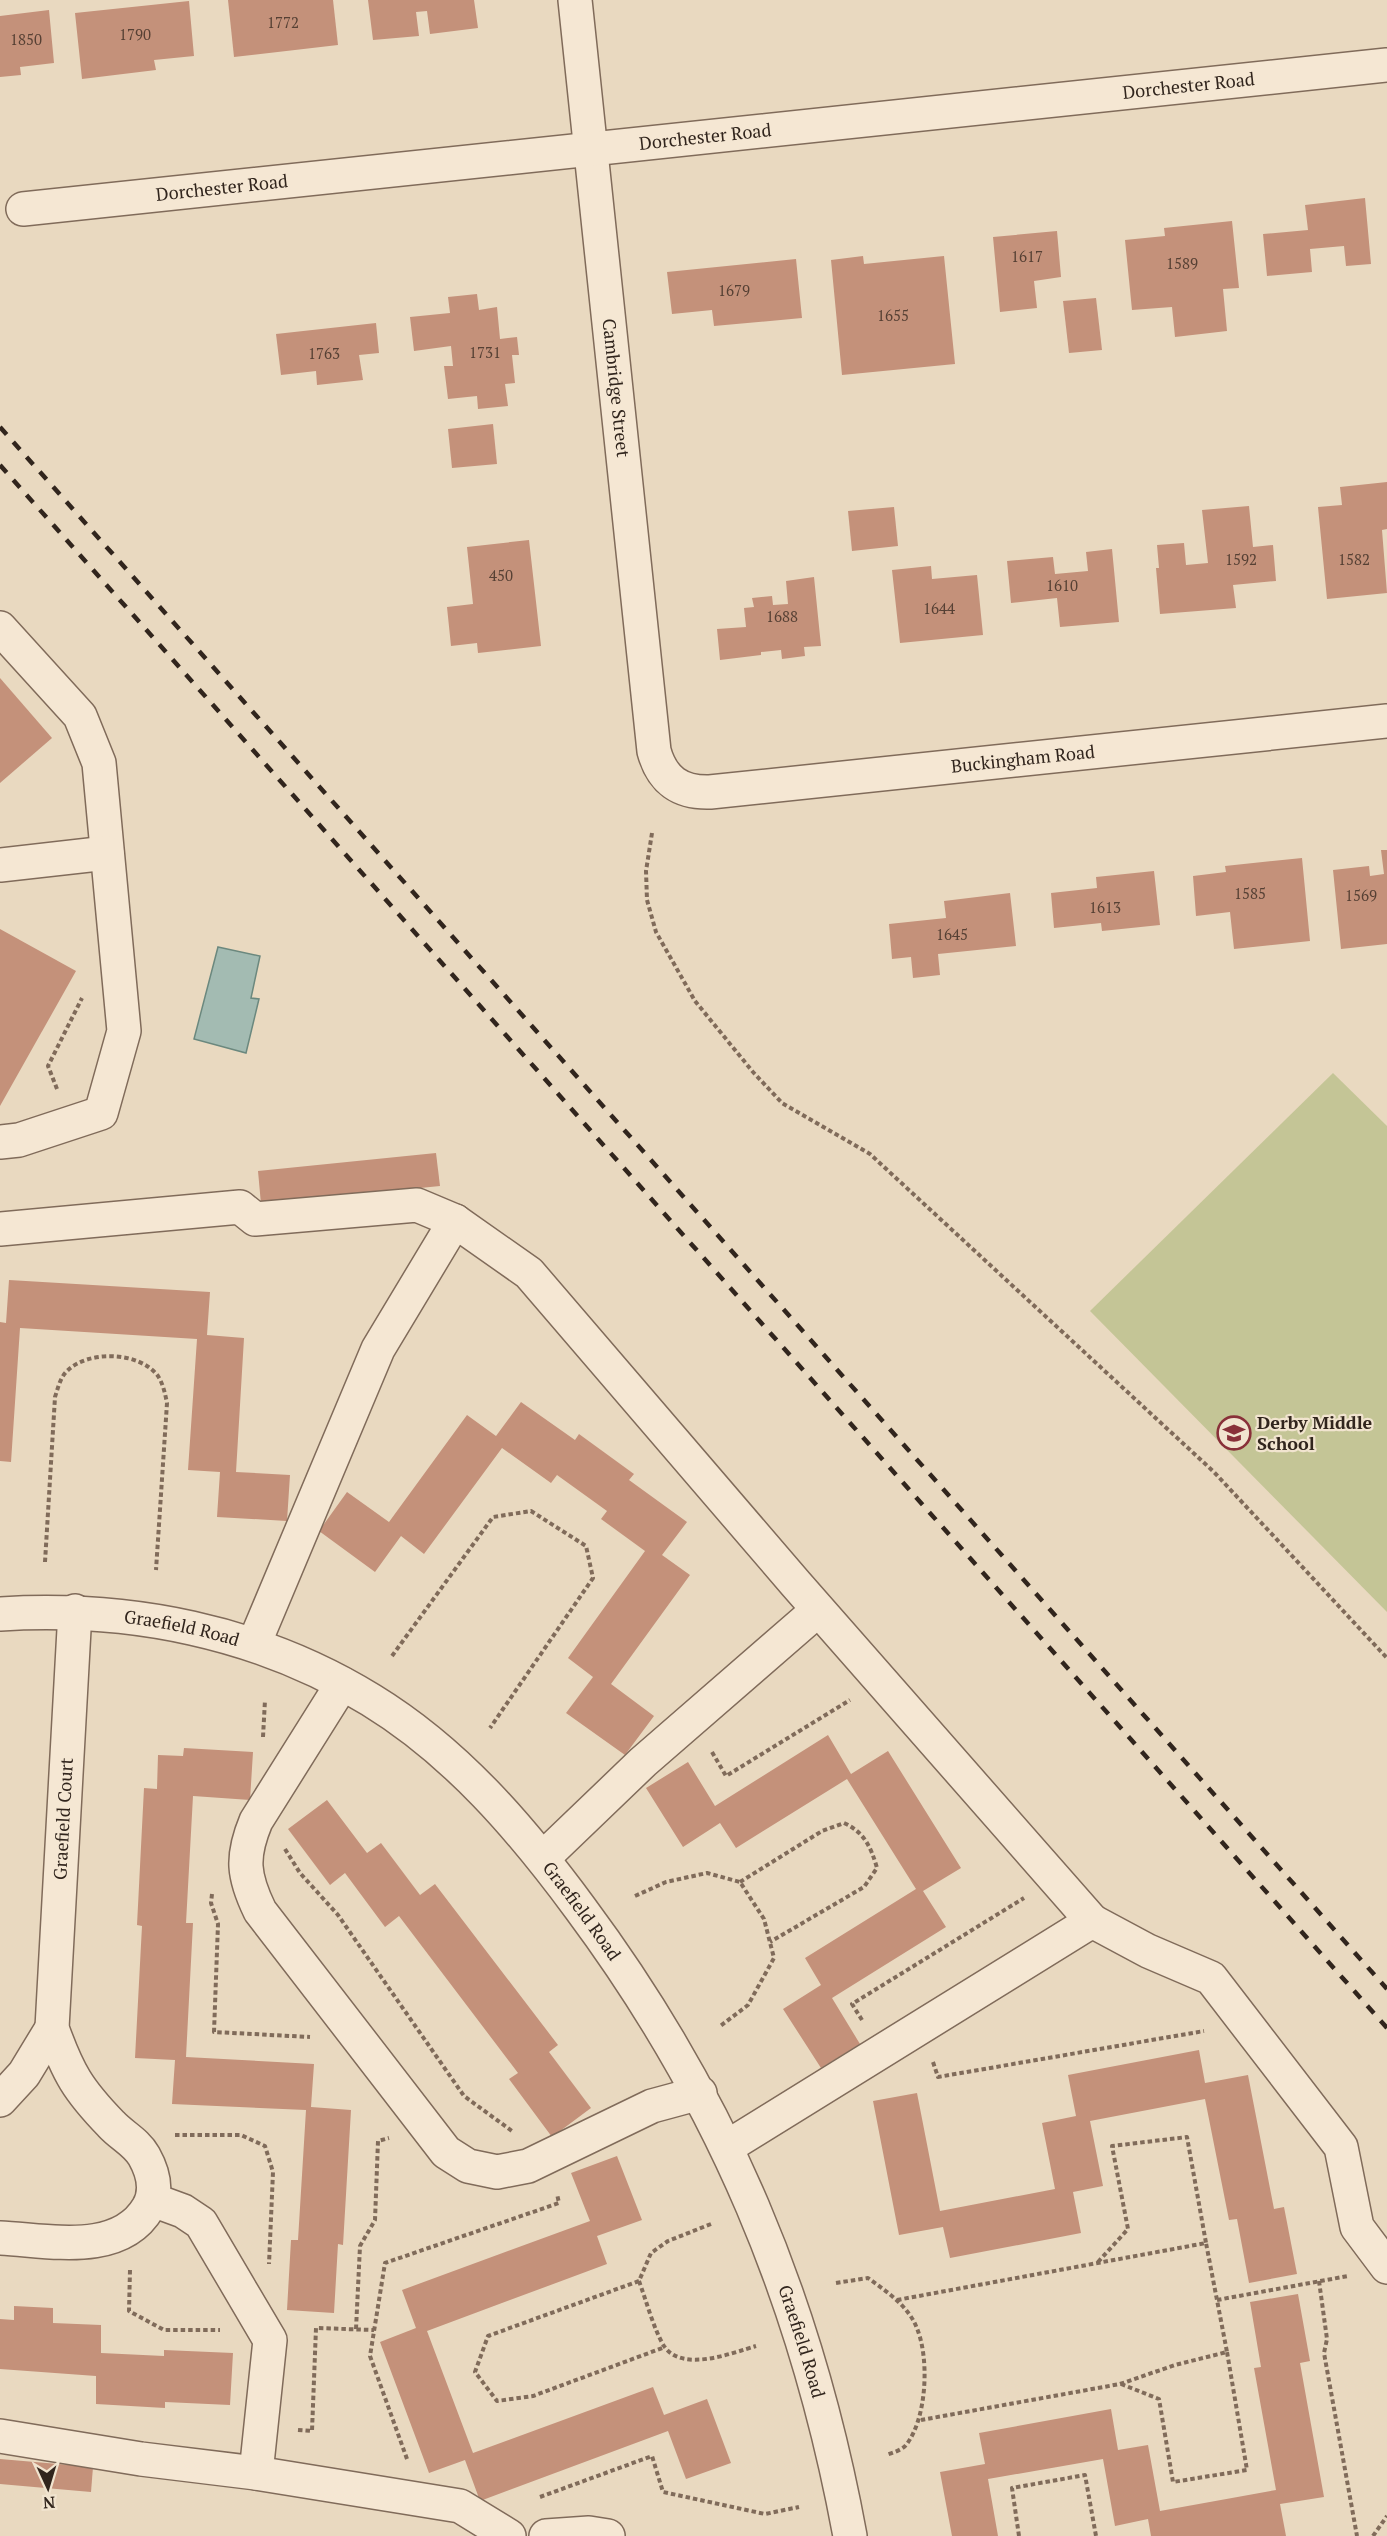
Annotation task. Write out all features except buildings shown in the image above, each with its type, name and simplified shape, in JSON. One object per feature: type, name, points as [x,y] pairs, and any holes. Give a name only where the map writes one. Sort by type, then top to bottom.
[{"type":"street","name":"Cambridge Street","points":[[575,0],[654,751],[664,775]]},
{"type":"street","name":"Dorchester Road","points":[[23,209],[1387,65]]},
{"type":"street","points":[[0,628],[80,716],[99,763],[124,1030],[101,1113],[19,1140],[0,1142]]},
{"type":"street","name":"Buckingham Road","points":[[664,775],[684,789],[710,792],[1387,721]]},
{"type":"street","points":[[0,865],[108,853]]},
{"type":"street","points":[[0,1229],[240,1207],[255,1220],[417,1205],[455,1221],[529,1273],[818,1610],[1092,1921],[1148,1951],[1211,1978],[1341,2147],[1357,2227],[1387,2267]]},
{"type":"street","points":[[254,1644],[378,1348],[455,1221]]},
{"type":"street","points":[[543,1858],[643,1762],[818,1610]]},
{"type":"street","name":"Graefield Road","points":[[0,1614],[75,1611],[160,1620],[254,1644],[342,1684],[372,1701],[440,1750],[494,1801],[543,1858],[609,1946],[700,2093],[728,2147],[777,2264],[801,2332],[821,2399],[850,2536]]},
{"type":"street","name":"Graefield Court","points":[[75,1611],[52,2028],[66,2068],[85,2096],[114,2128],[133,2142],[144,2156],[153,2179],[153,2200]]},
{"type":"street","points":[[342,1684],[262,1811],[247,1842],[245,1864],[249,1888],[260,1911],[446,2152],[468,2166],[497,2172],[528,2166],[652,2106],[700,2093]]},
{"type":"street","points":[[728,2147],[1092,1921]]},
{"type":"street","name":"Graefield Court","points":[[0,2100],[24,2074],[52,2028]]},
{"type":"street","points":[[0,2238],[91,2242],[118,2236],[140,2222],[153,2200],[183,2211],[201,2223],[270,2340],[256,2473]]},
{"type":"street","points":[[0,2436],[141,2459],[256,2473],[460,2506],[509,2536]]},
{"type":"street","points":[[546,2536],[589,2533],[609,2536]]},
{"type":"path","points":[[652,833],[646,881],[647,900],[656,932],[695,1000],[753,1072],[782,1103],[870,1154],[1214,1472],[1387,1658]]},
{"type":"path","points":[[45,1562],[55,1397],[59,1383],[67,1372],[83,1360],[113,1356],[147,1366],[157,1375],[164,1388],[167,1402],[156,1570]]},
{"type":"path","points":[[392,1656],[493,1517],[531,1511],[586,1546],[593,1578],[490,1728]]},
{"type":"path","points":[[692,1720],[726,1776],[881,1681]]},
{"type":"path","points":[[262,1811],[300,1873],[338,1915],[464,2096],[547,2157],[559,2203],[385,2263],[370,2356],[422,2500]]},
{"type":"path","points":[[740,1882],[822,1831],[844,1823],[857,1828],[872,1849],[877,1868],[864,1887],[770,1942]]},
{"type":"path","points":[[635,1896],[666,1882],[707,1873],[740,1882],[764,1919],[774,1958],[747,2005],[719,2027]]},
{"type":"path","points":[[880,2051],[852,2004],[1055,1878]]},
{"type":"path","points":[[922,2025],[938,2077],[1246,2024]]},
{"type":"path","points":[[356,2329],[360,2246],[375,2220],[378,2141],[406,2134],[423,2123]]},
{"type":"path","points":[[1098,2262],[1128,2229],[1112,2146],[1187,2137],[1247,2470],[1173,2482],[1159,2399],[1120,2384]]},
{"type":"path","points":[[711,2224],[668,2241],[651,2253],[639,2281],[665,2347],[681,2357],[705,2360],[756,2346]]},
{"type":"path","points":[[897,2300],[1206,2243]]},
{"type":"path","points":[[1216,2300],[1353,2276]]},
{"type":"path","points":[[836,2283],[868,2278],[897,2300],[916,2326],[925,2364],[921,2420],[905,2447],[886,2455]]},
{"type":"path","points":[[639,2281],[488,2336],[475,2372],[498,2401],[532,2396],[665,2347]]},
{"type":"path","points":[[1319,2281],[1327,2339],[1324,2353],[1357,2536]]},
{"type":"path","points":[[261,2427],[312,2431],[316,2328],[374,2330]]},
{"type":"path","points":[[921,2420],[1120,2384],[1175,2365],[1227,2352]]},
{"type":"path","points":[[534,2499],[652,2456],[663,2492],[765,2514],[799,2507]]},
{"type":"path","points":[[1019,2536],[1012,2488],[1085,2475],[1096,2536]]},
{"type":"path","points":[[1373,2536],[1387,2516]]},
{"type":"green space","points":[[1333,1073],[1387,1126],[1387,1612],[1090,1311]]},
{"type":"shaded area","points":[[218,947],[260,956],[251,998],[259,999],[246,1053],[194,1039]]},
{"type":"railway","points":[[0,427],[1387,1989]]},
{"type":"railway","points":[[0,465],[1387,2028]]},
{"type":"place","name":"Derby Middle School","points":[[1234,1433]]}]
